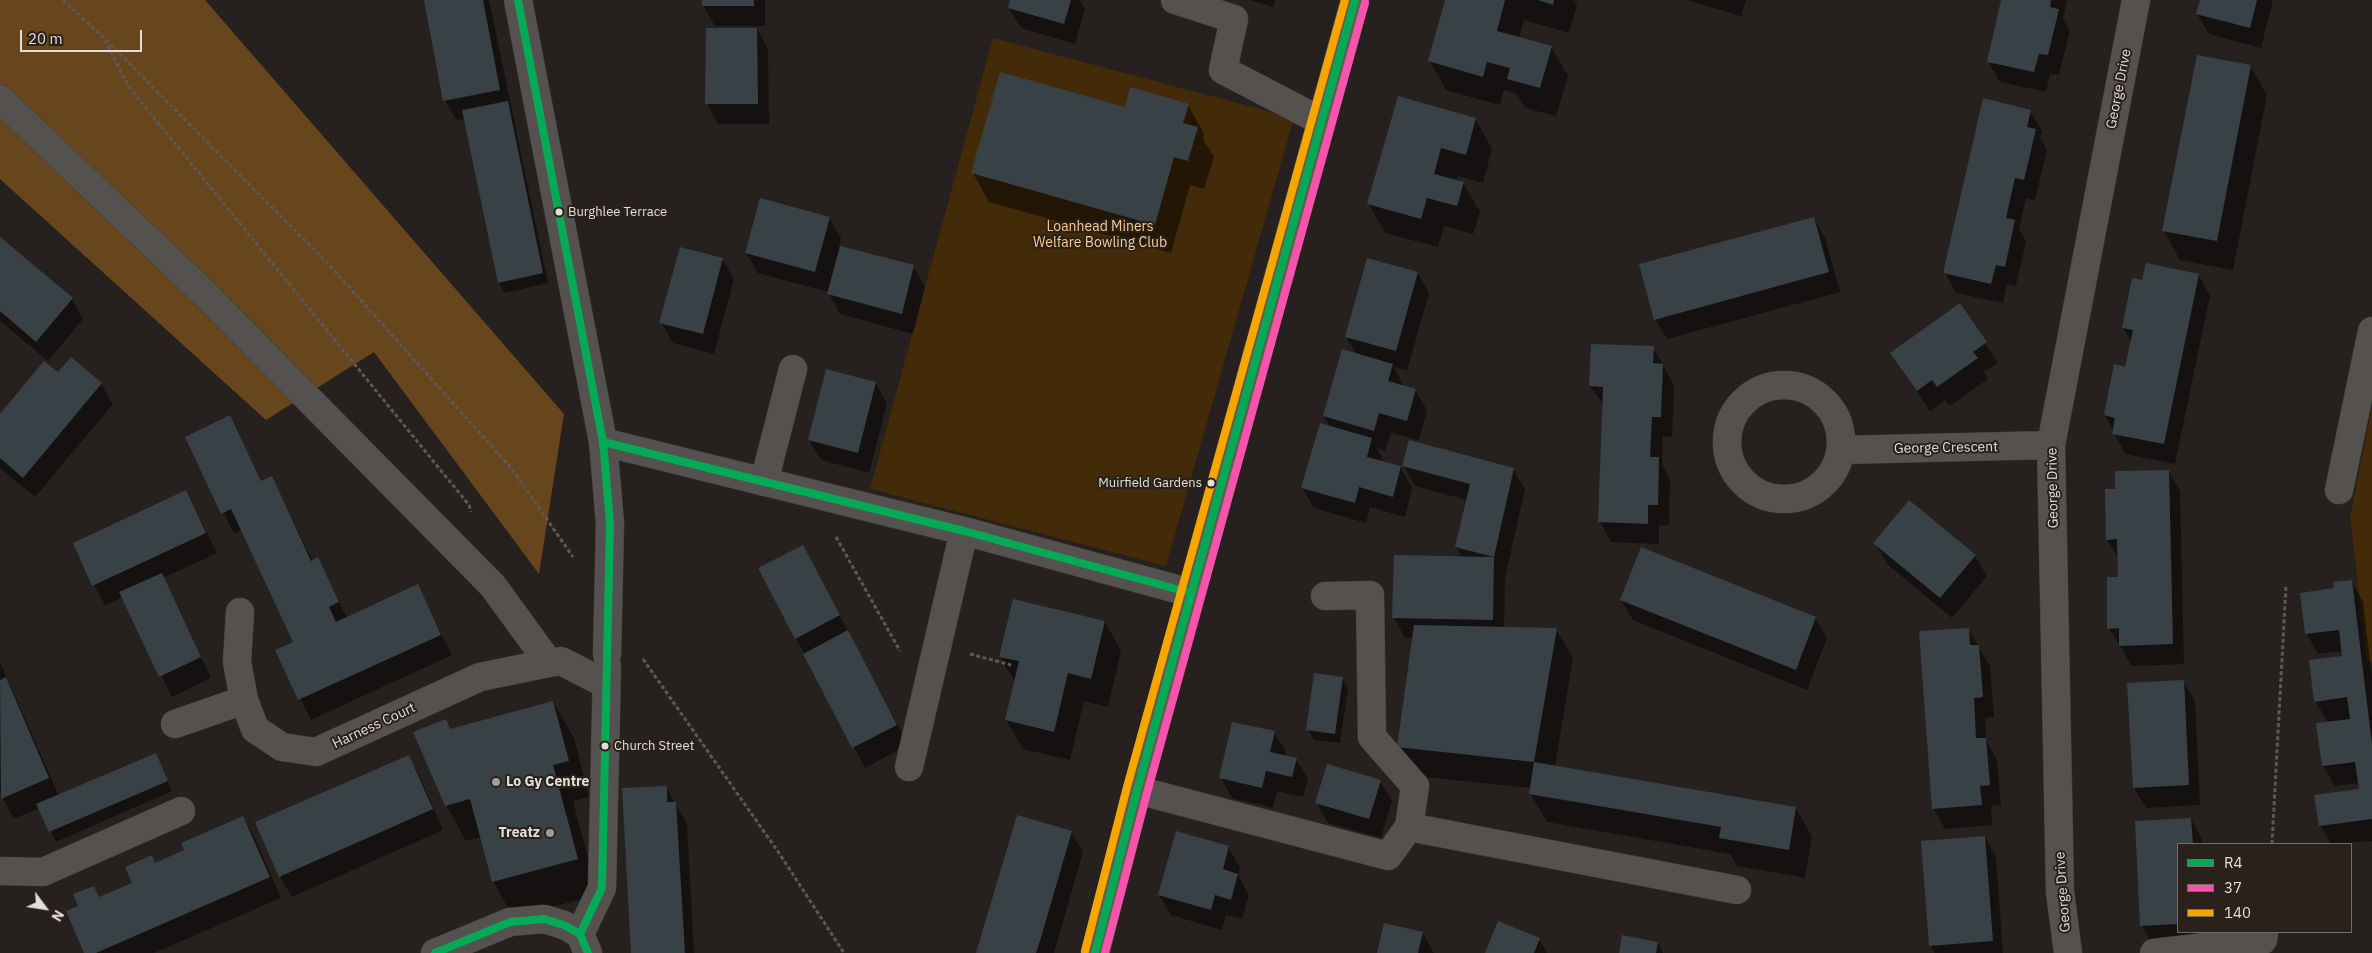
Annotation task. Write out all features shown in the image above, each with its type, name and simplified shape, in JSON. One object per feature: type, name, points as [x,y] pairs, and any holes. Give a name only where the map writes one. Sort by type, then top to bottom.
[{"type":"main road","points":[[1096,953],[1137,790],[1355,0]]},
{"type":"street","points":[[435,953],[510,922],[544,919],[564,925],[584,944],[602,888],[610,523],[604,442],[518,0]]},
{"type":"street","points":[[1175,0],[1234,19],[1224,70],[1321,121]]},
{"type":"street","name":"George Drive","points":[[2068,953],[2060,892],[2051,445],[2136,0]]},
{"type":"street","points":[[0,99],[203,292],[493,586],[549,663]]},
{"type":"street","points":[[2339,490],[2372,331]]},
{"type":"street","points":[[764,482],[793,369]]},
{"type":"street","points":[[1782,384],[1801,387],[1819,396],[1833,410],[1840,429],[1841,450],[1835,470],[1823,485],[1805,496],[1786,500],[1767,498],[1749,488],[1735,474],[1728,455],[1727,434],[1733,415],[1746,399],[1763,388],[1782,384]]},
{"type":"street","points":[[604,442],[964,531],[1191,594]]},
{"type":"street","name":"George Crescent","points":[[1841,450],[2051,445]]},
{"type":"street","points":[[909,767],[964,531]]},
{"type":"street","points":[[1137,790],[1388,856],[1409,826],[1415,786],[1372,736],[1370,595],[1325,596]]},
{"type":"street","name":"Harness Court","points":[[240,612],[237,662],[244,700],[256,728],[282,747],[316,752],[480,677],[549,663],[561,662],[606,684]]},
{"type":"street","points":[[175,724],[244,700]]},
{"type":"street","points":[[0,870],[43,872],[181,811]]},
{"type":"street","points":[[1409,826],[1737,890]]},
{"type":"street","points":[[2154,953],[2263,940],[2264,933]]},
{"type":"path","points":[[63,0],[332,268],[512,469],[574,559]]},
{"type":"path","points":[[103,38],[129,88],[469,505],[472,514]]},
{"type":"path","points":[[811,493],[926,698]]},
{"type":"path","points":[[2272,843],[2286,585]]},
{"type":"path","points":[[938,646],[1011,665]]},
{"type":"path","points":[[639,653],[778,853],[844,953]]},
{"type":"green space","name":"Loanhead Miners Welfare Bowling Club","points":[[993,38],[1294,118],[1166,566],[870,489]]},
{"type":"green space","points":[[2372,407],[2372,661],[2367,661],[2350,517]]},
{"type":"shaded area","points":[[0,0],[205,0],[564,414],[539,574],[374,352],[266,420],[0,179]]},
{"type":"building","points":[[424,0],[483,0],[500,90],[443,101]]},
{"type":"building","points":[[702,0],[754,0],[754,6],[702,6]]},
{"type":"building","points":[[1010,0],[1071,0],[1064,24],[1008,8]]},
{"type":"building","points":[[1445,0],[1505,0],[1497,31],[1552,46],[1540,88],[1507,79],[1510,68],[1487,62],[1483,77],[1428,61]]},
{"type":"building","points":[[1538,0],[1554,0],[1553,5]]},
{"type":"building","points":[[2001,0],[2051,0],[2050,7],[2059,9],[2048,55],[2039,54],[2034,72],[1987,62]]},
{"type":"building","points":[[2200,0],[2257,0],[2250,28],[2196,14]]},
{"type":"building","points":[[706,28],[757,28],[758,104],[705,104]]},
{"type":"building","points":[[2197,55],[2251,65],[2217,241],[2162,231]]},
{"type":"building","points":[[1000,72],[1125,107],[1130,87],[1189,104],[1183,123],[1198,127],[1188,161],[1174,157],[1155,225],[971,173]]},
{"type":"building","points":[[1398,96],[1476,118],[1466,155],[1441,148],[1434,174],[1464,182],[1457,206],[1427,198],[1421,219],[1367,204]]},
{"type":"building","points":[[1983,98],[2031,110],[2027,127],[2036,129],[2024,180],[2015,178],[2006,218],[2015,220],[2005,267],[1996,265],[1991,284],[1943,273]]},
{"type":"building","points":[[508,101],[543,273],[498,283],[462,110]]},
{"type":"building","points":[[760,198],[830,217],[815,272],[745,253]]},
{"type":"building","points":[[1814,217],[1829,272],[1654,320],[1639,264]]},
{"type":"building","points":[[0,237],[73,298],[36,342],[0,311]]},
{"type":"building","points":[[840,246],[914,265],[902,314],[827,294]]},
{"type":"building","points":[[680,247],[723,258],[703,334],[659,323]]},
{"type":"building","points":[[1367,258],[1418,272],[1396,351],[1345,337]]},
{"type":"building","points":[[2146,263],[2199,274],[2164,444],[2112,434],[2115,418],[2104,415],[2114,364],[2125,367],[2133,330],[2122,328],[2132,278],[2142,280]]},
{"type":"building","points":[[1960,303],[1987,342],[1973,352],[1978,358],[1937,387],[1932,380],[1917,391],[1890,353]]},
{"type":"building","points":[[1591,344],[1654,346],[1653,363],[1663,364],[1661,417],[1652,417],[1650,457],[1659,457],[1658,505],[1648,505],[1648,524],[1598,522],[1603,387],[1589,386]]},
{"type":"building","points":[[1342,349],[1393,364],[1388,381],[1416,389],[1407,421],[1379,413],[1374,431],[1323,416]]},
{"type":"building","points":[[71,357],[102,383],[23,478],[0,458],[0,414],[44,361],[58,372]]},
{"type":"building","points":[[826,369],[876,382],[858,453],[808,440]]},
{"type":"building","points":[[230,415],[261,481],[272,476],[311,561],[318,557],[339,602],[329,607],[336,622],[418,584],[441,635],[298,700],[275,650],[293,642],[231,509],[221,514],[185,437]]},
{"type":"building","points":[[1320,423],[1372,438],[1367,457],[1401,466],[1393,497],[1359,487],[1355,503],[1301,488]]},
{"type":"building","points":[[1409,440],[1514,468],[1494,557],[1455,547],[1470,484],[1402,466]]},
{"type":"building","points":[[2169,470],[2173,644],[2119,646],[2119,628],[2107,629],[2107,577],[2118,577],[2117,539],[2106,540],[2105,489],[2115,489],[2115,471]]},
{"type":"building","points":[[186,490],[206,533],[92,586],[73,543]]},
{"type":"building","points":[[1909,500],[1976,555],[1940,598],[1873,543]]},
{"type":"building","points":[[803,545],[840,615],[795,639],[758,568]]},
{"type":"building","points":[[1641,547],[1816,617],[1796,670],[1620,600]]},
{"type":"building","points":[[1394,555],[1494,557],[1493,620],[1392,618]]},
{"type":"building","points":[[162,573],[201,657],[159,677],[119,592]]},
{"type":"building","points":[[2352,580],[2372,744],[2372,819],[2319,826],[2314,795],[2359,789],[2355,762],[2322,766],[2316,723],[2350,719],[2347,697],[2314,702],[2309,660],[2342,656],[2339,630],[2305,634],[2300,593],[2334,588],[2333,582]]},
{"type":"building","points":[[1013,599],[1105,621],[1091,679],[1068,673],[1054,732],[1005,720],[1019,661],[999,657]]},
{"type":"building","points":[[1414,625],[1557,628],[1534,762],[1397,747]]},
{"type":"building","points":[[1969,628],[1970,645],[1979,645],[1983,697],[1974,698],[1976,738],[1986,738],[1990,785],[1980,786],[1982,805],[1932,809],[1919,631]]},
{"type":"building","points":[[848,630],[897,725],[852,748],[803,654]]},
{"type":"building","points":[[1314,673],[1343,677],[1335,734],[1306,730]]},
{"type":"building","points":[[6,677],[49,778],[1,799],[0,680]]},
{"type":"building","points":[[2184,680],[2189,785],[2133,788],[2127,683]]},
{"type":"building","name":"Lo Gy Centre","points":[[553,701],[569,761],[553,765],[578,859],[492,882],[470,799],[445,806],[413,732],[446,719],[450,729]]},
{"type":"building","points":[[1232,722],[1275,731],[1270,752],[1297,758],[1292,777],[1266,771],[1262,788],[1219,778]]},
{"type":"building","points":[[156,753],[168,781],[49,832],[36,804]]},
{"type":"building","points":[[409,755],[433,809],[279,877],[255,822]]},
{"type":"building","points":[[1534,762],[1796,807],[1789,850],[1719,838],[1721,827],[1529,794]]},
{"type":"building","points":[[1327,764],[1381,780],[1369,819],[1315,803]]},
{"type":"building","points":[[667,786],[667,802],[676,802],[685,953],[631,953],[622,788]]},
{"type":"building","points":[[1017,815],[1072,831],[1040,941],[1036,953],[976,953]]},
{"type":"building","points":[[243,816],[270,877],[96,953],[84,953],[66,911],[78,906],[73,894],[94,886],[99,897],[132,883],[125,867],[152,855],[155,863],[184,850],[181,843]]},
{"type":"building","points":[[2191,818],[2193,843],[2177,843],[2177,924],[2140,926],[2135,821]]},
{"type":"building","points":[[1176,831],[1229,846],[1223,869],[1238,874],[1231,900],[1215,895],[1211,910],[1158,895]]},
{"type":"building","points":[[1985,836],[1993,941],[1929,946],[1921,841]]},
{"type":"building","points":[[1498,921],[1540,938],[1534,953],[1485,953]]},
{"type":"building","points":[[1384,923],[1423,932],[1418,953],[1377,953]]},
{"type":"building","points":[[1622,935],[1658,942],[1656,953],[1619,953]]},
{"type":"transit line","name":"R4","points":[[518,0],[603,442],[610,523],[602,888],[580,934],[588,953]]},
{"type":"transit line","name":"140","points":[[1085,951],[1127,787],[1345,0]]},
{"type":"transit line","name":"R4","points":[[1095,953],[1137,790],[1355,0]]},
{"type":"transit line","name":"37","points":[[1105,953],[1147,793],[1365,3]]},
{"type":"transit line","name":"R4","points":[[603,442],[964,531],[1191,593]]},
{"type":"transit line","name":"R4","points":[[435,953],[510,922],[544,919],[564,925],[580,934]]},
{"type":"place","name":"Burghlee Terrace","points":[[559,212]]},
{"type":"place","name":"Muirfield Gardens","points":[[1211,483]]},
{"type":"place","name":"Church Street","points":[[605,746]]},
{"type":"place","name":"Lo Gy Centre","points":[[496,782]]},
{"type":"place","name":"Treatz","points":[[550,833]]}]
